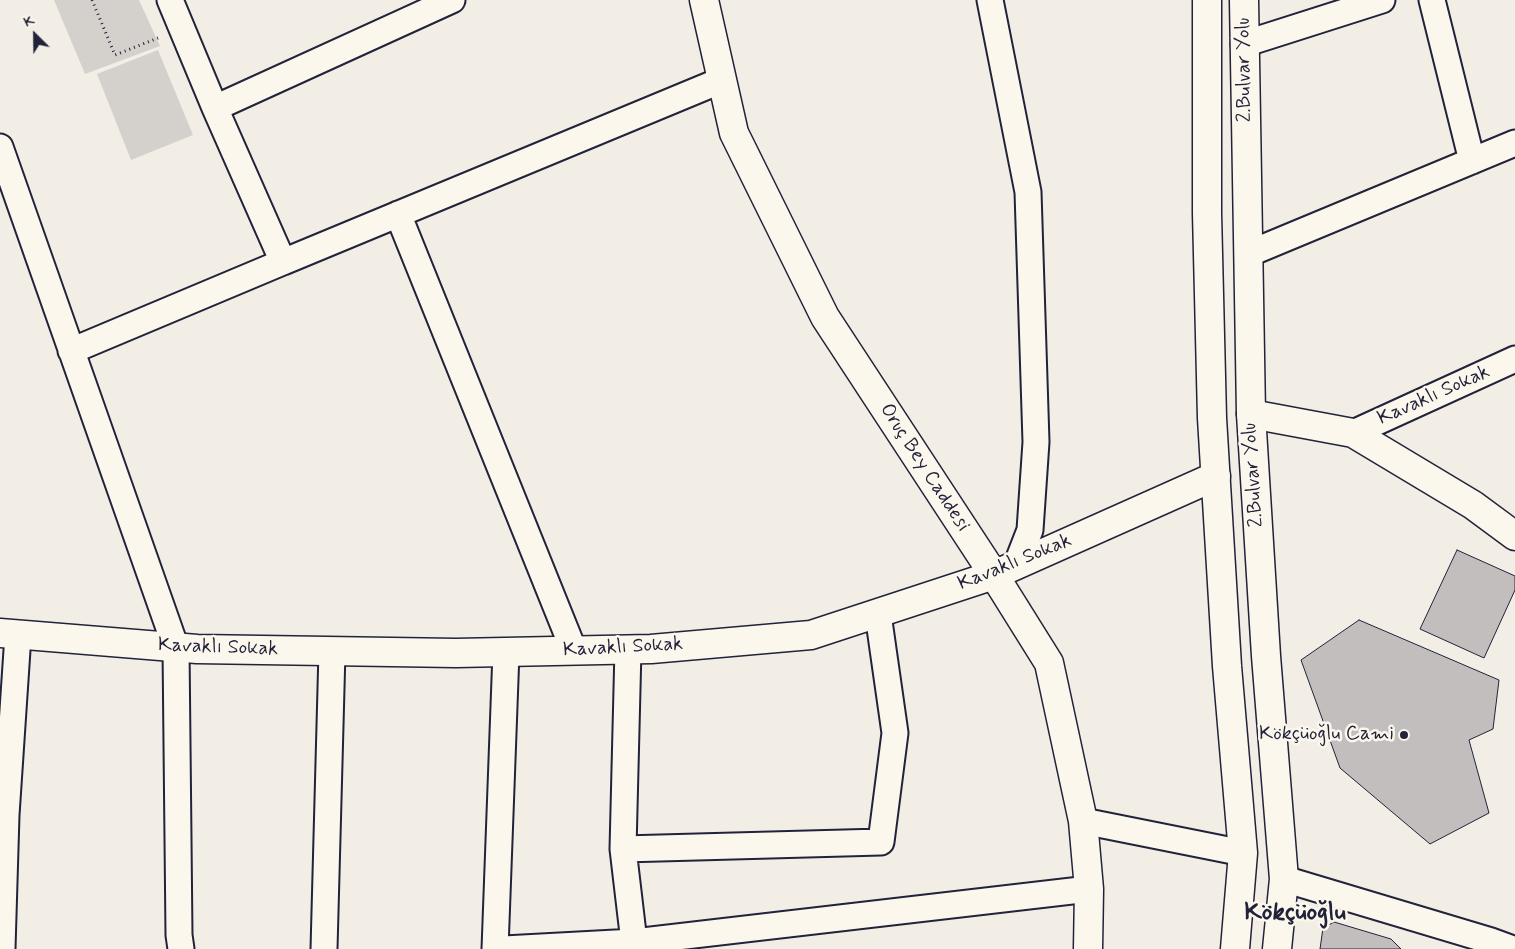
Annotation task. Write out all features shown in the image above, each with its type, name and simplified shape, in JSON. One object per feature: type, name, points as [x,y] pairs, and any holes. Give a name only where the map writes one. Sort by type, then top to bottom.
[{"type":"main road","name":"Oruç Bey Caddesi","points":[[704,0],[734,133],[825,317],[1005,571],[1049,663],[1083,821],[1089,889],[1088,949]]},
{"type":"main road","name":"2.Bulvar Yolu","points":[[1207,0],[1208,223],[1212,418],[1227,666],[1243,853],[1235,949]]},
{"type":"main road","name":"2.Bulvar Yolu","points":[[1244,0],[1251,414],[1266,656],[1284,879],[1277,949]]},
{"type":"main road","points":[[1251,414],[1353,433],[1473,505],[1515,536]]},
{"type":"main road","name":"Kavaklı Sokak","points":[[9,634],[176,648],[332,652],[574,651],[628,649],[811,635],[1005,571],[1216,476]]},
{"type":"street","points":[[170,0],[283,262]]},
{"type":"street","points":[[215,108],[452,0]]},
{"type":"street","points":[[990,0],[1028,192],[1036,442],[1030,530],[1005,571]]},
{"type":"street","points":[[1244,44],[1382,0]]},
{"type":"street","points":[[1432,0],[1472,161]]},
{"type":"street","points":[[71,351],[722,80]]},
{"type":"street","points":[[1248,254],[1515,144]]},
{"type":"street","points":[[1,155],[176,648],[181,949]]},
{"type":"street","points":[[398,214],[574,651]]},
{"type":"street","name":"Kavaklı Sokak","points":[[1353,433],[1515,359]]},
{"type":"street","points":[[623,849],[881,842],[895,733],[878,614]]},
{"type":"street","points":[[2,949],[2,863],[9,634]]},
{"type":"street","points":[[628,649],[623,849],[634,942]]},
{"type":"street","points":[[324,949],[332,652]]},
{"type":"street","points":[[495,949],[506,652]]},
{"type":"street","points":[[1083,821],[1243,853]]},
{"type":"street","points":[[1284,879],[1498,946]]},
{"type":"street","points":[[504,949],[634,942],[1089,889]]},
{"type":"path","points":[[92,0],[115,56],[182,28]]},
{"type":"shaded area","points":[[54,0],[139,0],[160,46],[85,74]]},
{"type":"shaded area","points":[[158,50],[193,135],[131,160],[97,74]]},
{"type":"building","points":[[1457,550],[1515,576],[1515,590],[1484,658],[1420,629]]},
{"type":"building","name":"Kökçüoğlu Cami","points":[[1359,620],[1499,680],[1493,729],[1469,740],[1489,813],[1430,844],[1340,768],[1301,660]]},
{"type":"building","points":[[1334,922],[1391,939],[1401,949],[1320,949],[1323,928]]},
{"type":"place","name":"Kökçüoğlu Cami","points":[[1404,735]]},
{"type":"district","name":"Kökçüoğlu","points":[[1295,914]]}]
